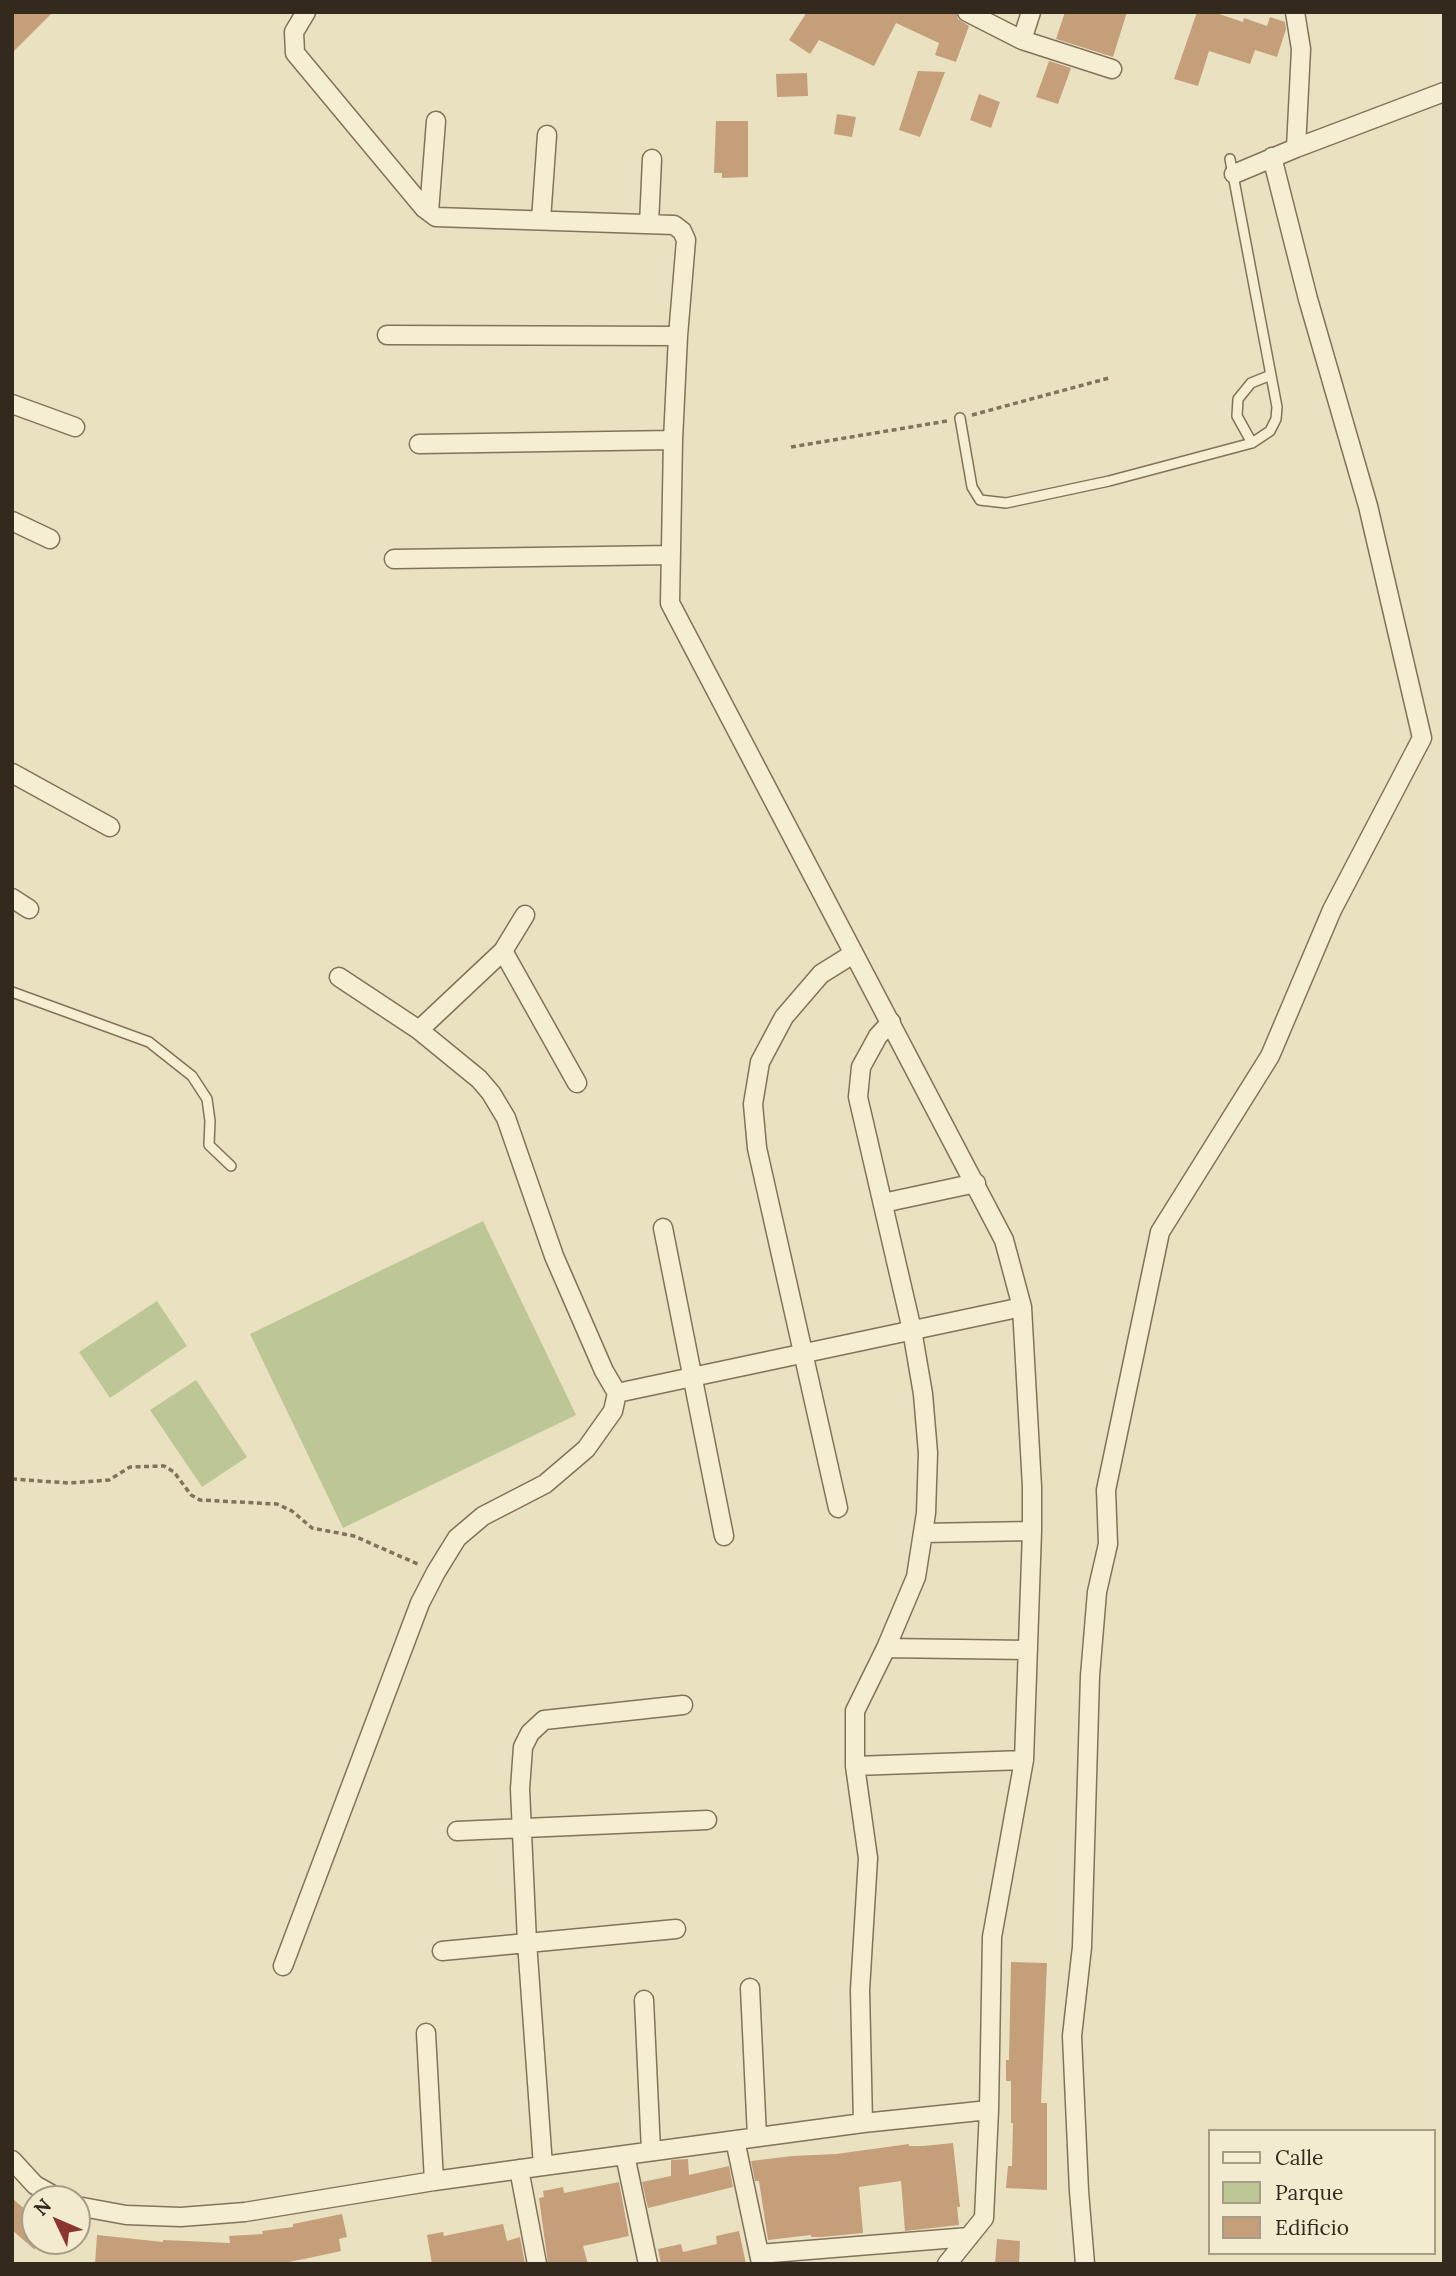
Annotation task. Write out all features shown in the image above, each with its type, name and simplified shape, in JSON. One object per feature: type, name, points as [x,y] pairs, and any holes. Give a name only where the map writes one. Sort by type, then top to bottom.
[{"type":"street","points":[[306,12],[294,32],[295,53],[436,217],[674,225],[682,231],[686,240],[673,440],[670,603],[1004,1240],[1022,1307],[1032,1531],[1024,1760],[992,1937],[984,2218],[947,2264]]},
{"type":"street","points":[[967,12],[1021,40],[1112,69]]},
{"type":"street","points":[[1021,40],[1031,12]]},
{"type":"street","points":[[1289,14],[1301,49],[1296,148]]},
{"type":"street","points":[[1232,166],[1272,158],[1444,92]]},
{"type":"street","points":[[429,212],[436,121]]},
{"type":"street","points":[[541,220],[547,135]]},
{"type":"street","points":[[1085,2264],[1072,2036],[1082,1947],[1090,1675],[1097,1591],[1108,1544],[1106,1490],[1160,1233],[1270,1056],[1332,910],[1422,738],[1368,506],[1308,299],[1272,158]]},
{"type":"street","points":[[649,224],[652,159]]},
{"type":"street","points":[[387,335],[678,336]]},
{"type":"street","points":[[12,404],[75,428]]},
{"type":"street","points":[[419,444],[673,440]]},
{"type":"street","points":[[12,522],[50,539]]},
{"type":"street","points":[[394,559],[671,555]]},
{"type":"street","points":[[12,773],[110,827]]},
{"type":"street","points":[[12,898],[29,909]]},
{"type":"street","points":[[419,1030],[503,951],[525,915]]},
{"type":"street","points":[[503,951],[577,1083]]},
{"type":"street","points":[[838,1508],[757,1148],[753,1104],[760,1062],[784,1017],[821,974],[853,954]]},
{"type":"street","points":[[283,1966],[420,1604],[436,1572],[457,1538],[483,1516],[545,1484],[586,1449],[613,1411],[617,1393],[604,1371],[554,1256],[506,1118],[491,1093],[479,1079],[419,1030],[339,977]]},
{"type":"street","points":[[863,2123],[860,1990],[868,1858],[855,1766],[855,1711],[886,1648],[916,1577],[926,1513],[928,1452],[923,1394],[912,1330],[858,1097],[862,1067],[878,1036],[891,1022]]},
{"type":"street","points":[[883,1203],[976,1183]]},
{"type":"street","points":[[663,1228],[724,1536]]},
{"type":"street","points":[[617,1393],[1022,1307]]},
{"type":"street","points":[[923,1533],[1032,1531]]},
{"type":"street","points":[[886,1648],[1028,1650]]},
{"type":"street","points":[[542,2166],[520,1788],[523,1746],[530,1733],[544,1720],[683,1705]]},
{"type":"street","points":[[855,1766],[1024,1760]]},
{"type":"street","points":[[457,1831],[707,1820]]},
{"type":"street","points":[[442,1951],[676,1928]]},
{"type":"street","points":[[750,1988],[757,2137]]},
{"type":"street","points":[[644,2000],[651,2151]]},
{"type":"street","points":[[426,2033],[434,2181]]},
{"type":"street","points":[[91,2209],[126,2215],[194,2216],[244,2213],[519,2169],[863,2123],[989,2110]]},
{"type":"street","points":[[736,2140],[760,2259],[969,2236]]},
{"type":"street","points":[[625,2155],[648,2264]]},
{"type":"street","points":[[12,2160],[35,2185]]},
{"type":"street","points":[[519,2169],[537,2264]]},
{"type":"lane","points":[[960,418],[972,486],[980,500],[1006,503],[1108,481],[1252,443],[1270,431],[1276,419],[1277,407],[1232,166]]},
{"type":"lane","points":[[1252,443],[1237,416],[1238,399],[1251,383],[1271,375]]},
{"type":"lane","points":[[12,992],[149,1042],[192,1076],[208,1099],[209,1145],[231,1166]]},
{"type":"path","points":[[12,1479],[69,1483],[109,1479],[130,1467],[164,1466],[174,1472],[191,1495],[200,1500],[277,1504],[292,1511],[312,1528],[354,1536],[436,1572]]},
{"type":"green space","points":[[483,1221],[576,1415],[343,1528],[250,1334]]},
{"type":"green space","points":[[157,1301],[187,1346],[110,1398],[79,1352]]},
{"type":"green space","points":[[196,1380],[247,1457],[202,1487],[150,1410]]},
{"type":"building","points":[[12,12],[53,12],[12,53]]},
{"type":"building","points":[[807,12],[956,12],[958,19],[969,26],[956,62],[935,55],[939,43],[896,23],[874,66],[819,40],[810,54],[789,40]]},
{"type":"building","points":[[1065,12],[1127,12],[1113,57],[1056,39]]},
{"type":"building","points":[[1197,12],[1213,12],[1243,22],[1244,18],[1267,26],[1270,17],[1285,22],[1286,29],[1277,57],[1255,50],[1250,64],[1209,51],[1198,86],[1174,79]]},
{"type":"building","points":[[1049,61],[1071,68],[1058,104],[1036,97]]},
{"type":"building","points":[[918,71],[945,72],[920,137],[899,130]]},
{"type":"building","points":[[807,73],[808,96],[777,97],[776,74]]},
{"type":"building","points":[[979,94],[1000,102],[991,128],[970,120]]},
{"type":"building","points":[[837,114],[856,117],[852,137],[834,134]]},
{"type":"building","points":[[716,121],[748,121],[748,177],[722,178],[722,173],[714,173]]},
{"type":"building","points":[[1011,1962],[1047,1963],[1041,2103],[1047,2103],[1047,2190],[1006,2188],[1008,2166],[1012,2166],[1013,2123],[1011,2081],[1006,2081],[1006,2060],[1009,2060]]},
{"type":"building","points":[[953,2143],[960,2207],[957,2207],[959,2225],[905,2231],[901,2181],[859,2187],[863,2233],[768,2240],[759,2181],[755,2181],[751,2161],[836,2154],[909,2144],[923,2146]]},
{"type":"building","points":[[688,2159],[689,2175],[729,2166],[733,2187],[648,2208],[642,2182],[671,2176],[671,2160]]},
{"type":"building","points":[[619,2182],[629,2236],[583,2246],[588,2264],[548,2264],[539,2198],[544,2197],[543,2191],[563,2187],[564,2193]]},
{"type":"building","points":[[12,2198],[21,2206],[21,2238],[12,2230]]},
{"type":"building","points":[[342,2214],[347,2237],[339,2239],[341,2251],[309,2258],[279,2264],[95,2264],[97,2235],[163,2242],[230,2243],[229,2236],[263,2234],[262,2231],[293,2227],[293,2224]]},
{"type":"building","points":[[503,2224],[507,2241],[520,2237],[525,2264],[432,2264],[427,2235],[443,2232],[444,2236]]},
{"type":"building","points":[[739,2231],[746,2264],[661,2264],[658,2249],[681,2244],[683,2252],[717,2244],[716,2236]]},
{"type":"building","points":[[997,2239],[1020,2241],[1019,2264],[995,2264]]}]
